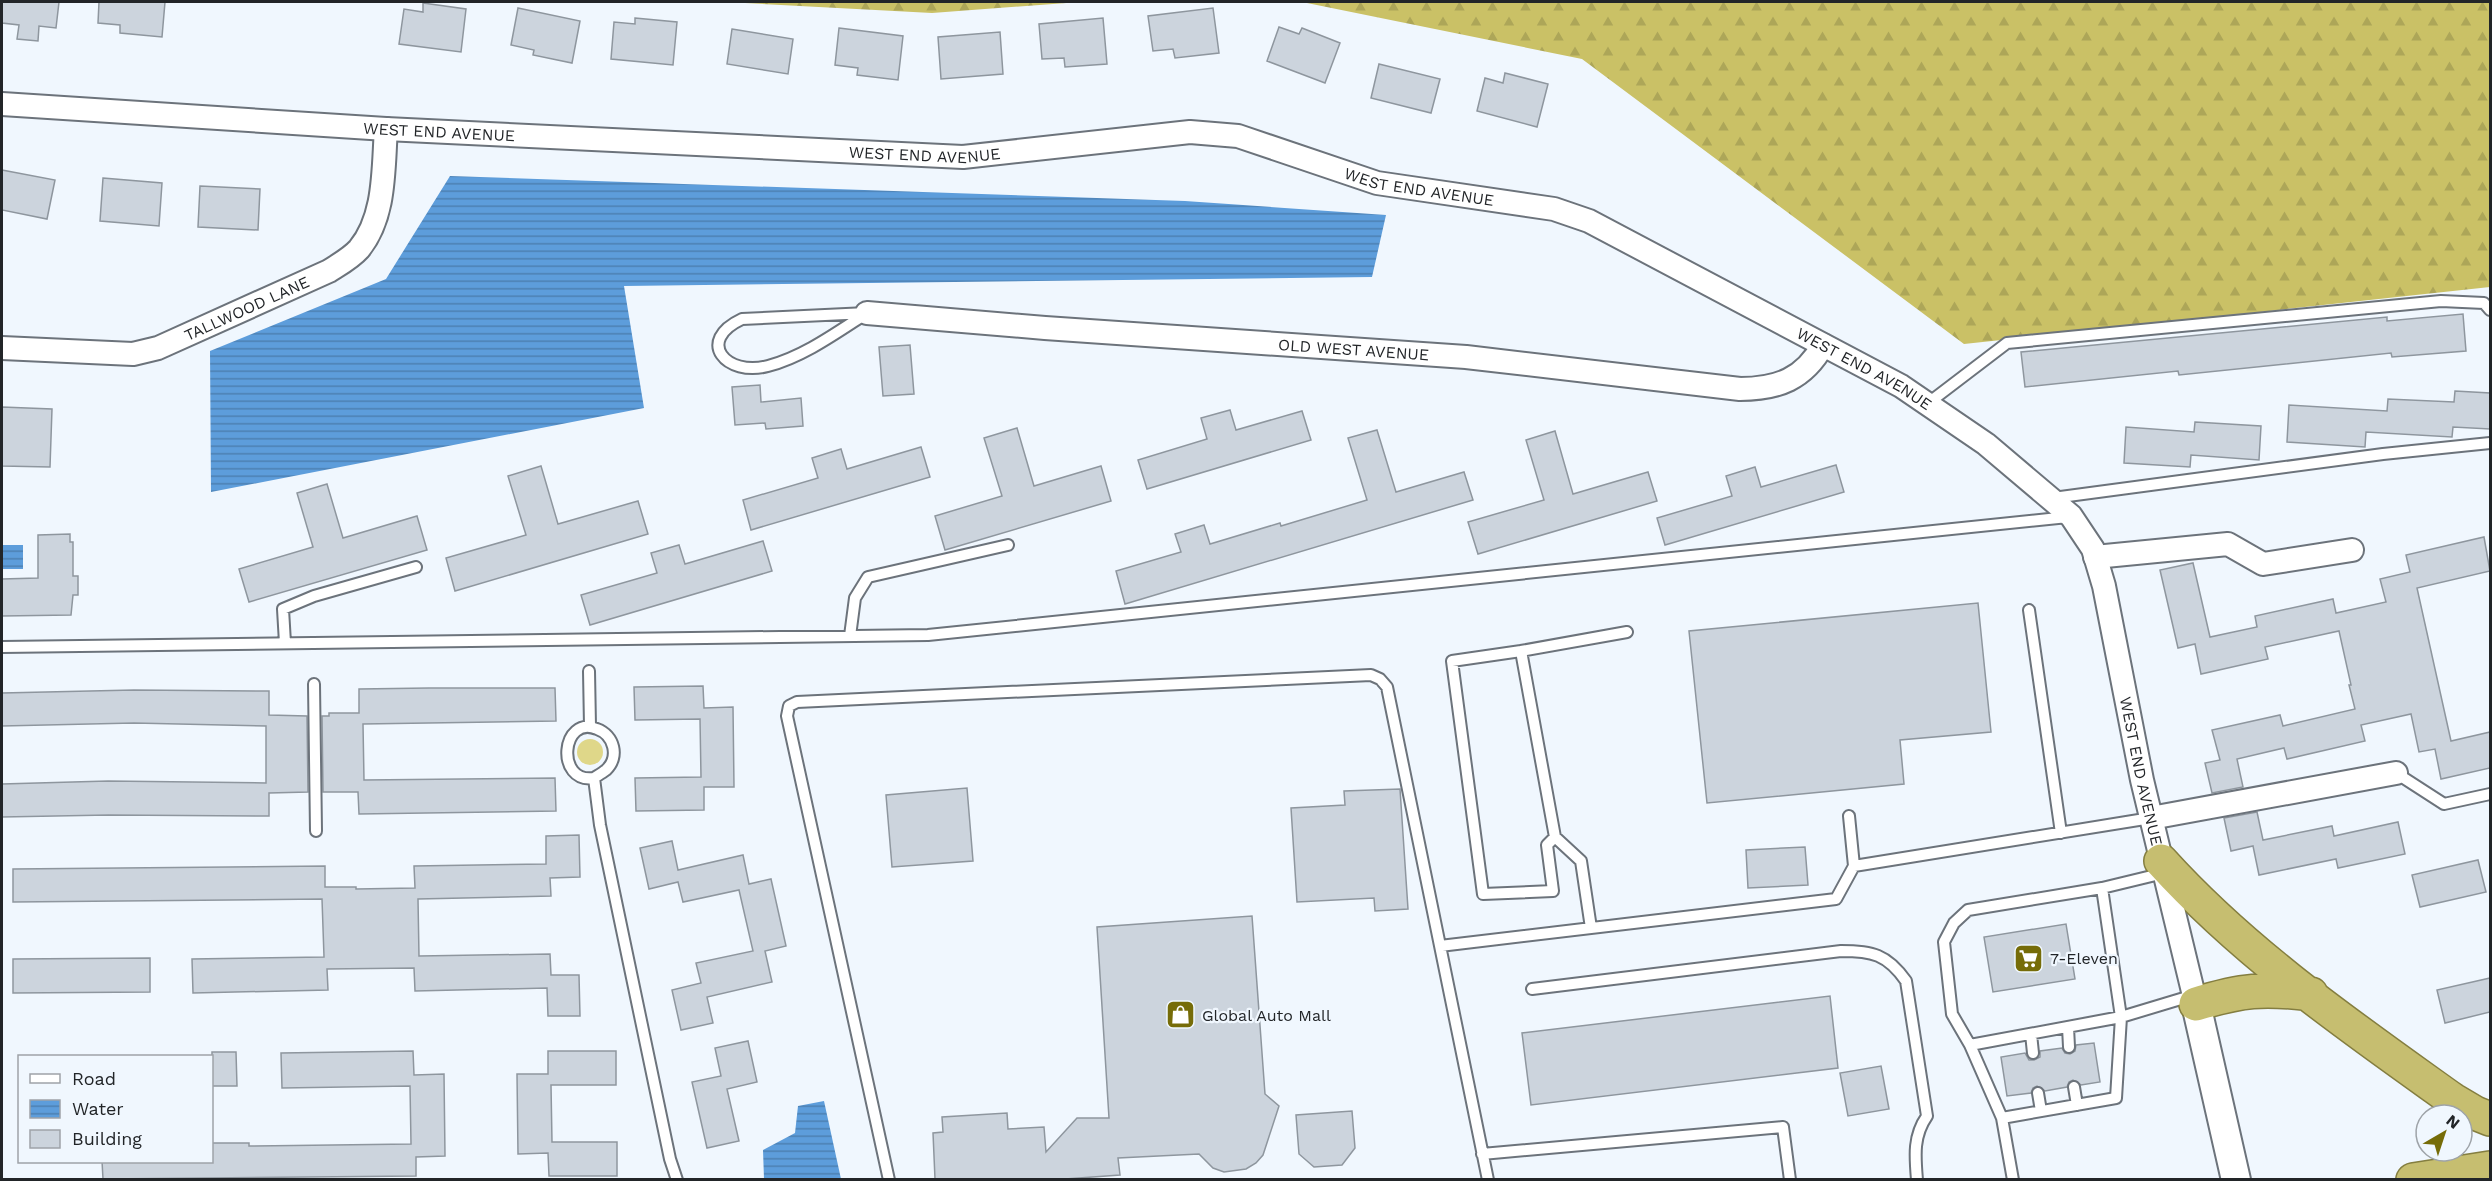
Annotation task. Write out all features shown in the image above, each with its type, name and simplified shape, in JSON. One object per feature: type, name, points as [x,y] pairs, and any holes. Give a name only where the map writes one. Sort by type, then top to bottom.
[{"type":"highway","points":[[2163,867],[2239,939],[2310,994],[2453,1100],[2490,1119]]},
{"type":"highway","points":[[2195,999],[2274,989],[2310,994]]},
{"type":"highway","points":[[2413,1179],[2490,1168]]},
{"type":"street","name":"WEST END AVENUE","points":[[2,104],[386,129],[963,157],[1190,132],[1238,136],[1377,183],[1554,209],[1589,221],[1901,386],[1986,444],[2071,516],[2093,549],[2104,586],[2151,818],[2236,1179]]},
{"type":"street","name":"TALLWOOD LANE","points":[[2,348],[133,354],[149,350],[329,271],[350,258],[360,248],[376,216],[381,199],[386,129]]},
{"type":"street","name":"OLD WEST AVENUE","points":[[867,313],[1045,328],[1466,357],[1740,389],[1762,389],[1785,381],[1814,362],[1823,345]]},
{"type":"street","points":[[2095,557],[2228,544],[2263,564],[2352,550]]},
{"type":"street","points":[[2151,818],[2396,773]]},
{"type":"lane","points":[[1928,404],[2007,343],[2441,301],[2484,303],[2490,310]]},
{"type":"lane","points":[[867,313],[819,343],[789,359],[767,367],[747,369],[731,365],[721,356],[718,349],[725,329],[741,319],[867,313]]},
{"type":"lane","points":[[2049,498],[2383,454],[2490,443]]},
{"type":"lane","points":[[2,648],[928,635],[2071,516]]},
{"type":"lane","points":[[850,636],[855,598],[868,577],[1008,545]]},
{"type":"lane","points":[[285,643],[283,609],[314,596],[416,567]]},
{"type":"lane","points":[[2029,610],[2061,832]]},
{"type":"lane","points":[[1555,837],[1547,845],[1553,891],[1483,894],[1452,661],[1627,632]]},
{"type":"lane","points":[[1521,651],[1555,837],[1581,861],[1591,928]]},
{"type":"lane","points":[[589,671],[590,726]]},
{"type":"lane","points":[[889,1179],[787,716],[789,706],[797,702],[1371,675],[1380,679],[1387,687],[1488,1179]]},
{"type":"lane","points":[[314,684],[316,831]]},
{"type":"lane","points":[[590,726],[604,731],[613,743],[614,757],[607,770],[594,778],[587,779],[578,776],[570,767],[565,754],[569,739],[576,730],[590,726]]},
{"type":"lane","points":[[2396,773],[2444,804],[2490,794]]},
{"type":"lane","points":[[594,778],[600,825],[670,1159],[677,1179]]},
{"type":"lane","points":[[1440,946],[1836,899],[1854,866],[1849,816]]},
{"type":"lane","points":[[1854,866],[2151,818]]},
{"type":"lane","points":[[2013,1179],[2002,1118],[1970,1045],[1953,1014],[1944,942],[1954,923],[1968,910],[2102,888],[2163,867]]},
{"type":"lane","points":[[2002,1118],[2116,1098],[2121,1017],[2102,888]]},
{"type":"lane","points":[[1532,989],[1841,951],[1866,951],[1884,958],[1906,981],[1927,1116],[1919,1127],[1915,1142],[1917,1179]]},
{"type":"lane","points":[[1970,1045],[2121,1017],[2195,999]]},
{"type":"lane","points":[[2068,1027],[2069,1047]]},
{"type":"lane","points":[[2031,1034],[2033,1053]]},
{"type":"lane","points":[[2074,1087],[2077,1105]]},
{"type":"lane","points":[[2038,1093],[2041,1111]]},
{"type":"lane","points":[[1482,1154],[1783,1127],[1790,1179]]},
{"type":"lane","points":[[668,1179],[670,1159]]},
{"type":"shaded area","points":[[590,739],[599,743],[603,752],[599,761],[590,765],[581,761],[577,752],[581,743]]},
{"type":"green space","points":[[726,2],[1080,2],[932,13]]},
{"type":"green space","points":[[1302,2],[2490,2],[2490,287],[1964,344],[1582,59]]},
{"type":"water","points":[[450,176],[1185,201],[1386,215],[1372,277],[624,286],[644,408],[211,492],[210,351],[386,279]]},
{"type":"water","points":[[2,545],[23,545],[23,569],[2,569]]},
{"type":"water","points":[[824,1101],[841,1179],[764,1179],[763,1150],[795,1133],[798,1106]]},
{"type":"building","points":[[2,2],[59,2],[56,28],[39,26],[38,41],[17,39],[19,25],[2,23]]},
{"type":"building","points":[[99,2],[165,2],[162,37],[120,33],[120,25],[98,23]]},
{"type":"building","points":[[423,3],[466,9],[461,52],[399,44],[404,9],[423,12]]},
{"type":"building","points":[[518,8],[580,21],[572,63],[533,55],[534,50],[511,45]]},
{"type":"building","points":[[1213,8],[1219,53],[1175,58],[1173,49],[1153,51],[1148,16]]},
{"type":"building","points":[[635,18],[677,22],[673,65],[611,59],[614,22],[635,24]]},
{"type":"building","points":[[1103,18],[1107,64],[1065,67],[1064,58],[1042,59],[1039,24]]},
{"type":"building","points":[[1279,27],[1299,34],[1302,28],[1340,43],[1325,83],[1267,61]]},
{"type":"building","points":[[839,28],[903,36],[898,80],[857,75],[858,68],[835,65]]},
{"type":"building","points":[[732,29],[793,39],[788,74],[727,64]]},
{"type":"building","points":[[1000,32],[1003,74],[941,79],[938,37]]},
{"type":"building","points":[[1379,64],[1440,79],[1431,113],[1371,98]]},
{"type":"building","points":[[1505,73],[1548,84],[1537,127],[1477,111],[1485,78],[1503,83]]},
{"type":"building","points":[[2,170],[55,180],[47,219],[2,210]]},
{"type":"building","points":[[103,178],[162,183],[159,226],[100,221]]},
{"type":"building","points":[[200,186],[260,189],[258,230],[198,227]]},
{"type":"building","points":[[2463,314],[2466,351],[2392,357],[2391,353],[2179,375],[2178,371],[2025,387],[2021,352],[2387,317],[2387,321]]},
{"type":"building","points":[[910,345],[914,394],[883,396],[879,347]]},
{"type":"building","points":[[760,385],[761,402],[801,398],[803,426],[766,429],[765,423],[735,425],[732,387]]},
{"type":"building","points":[[2455,391],[2490,393],[2490,429],[2453,427],[2452,437],[2366,432],[2365,447],[2287,442],[2289,405],[2387,411],[2388,399],[2454,402]]},
{"type":"building","points":[[2,407],[52,409],[50,467],[2,466]]},
{"type":"building","points":[[1230,410],[1236,430],[1302,411],[1311,440],[1147,489],[1138,460],[1207,439],[1201,418]]},
{"type":"building","points":[[2195,422],[2261,426],[2259,460],[2191,455],[2190,467],[2124,463],[2126,427],[2194,432]]},
{"type":"building","points":[[1017,428],[1034,486],[1101,466],[1111,501],[945,550],[935,516],[1002,496],[984,438]]},
{"type":"building","points":[[1377,430],[1396,492],[1464,472],[1473,500],[1125,604],[1116,571],[1181,552],[1175,534],[1204,525],[1210,544],[1280,523],[1281,526],[1367,500],[1348,438]]},
{"type":"building","points":[[1555,431],[1573,494],[1648,472],[1657,501],[1478,554],[1468,522],[1544,500],[1526,440]]},
{"type":"building","points":[[921,447],[930,477],[751,530],[743,500],[818,478],[812,458],[841,449],[847,469]]},
{"type":"building","points":[[1836,465],[1844,492],[1665,545],[1657,518],[1732,496],[1726,476],[1755,467],[1761,487]]},
{"type":"building","points":[[541,466],[558,524],[638,501],[648,534],[455,591],[446,558],[526,535],[508,476]]},
{"type":"building","points":[[327,484],[343,538],[417,516],[427,550],[249,602],[239,569],[313,547],[297,493]]},
{"type":"building","points":[[70,534],[70,542],[73,542],[73,576],[78,576],[78,595],[73,595],[71,615],[2,616],[2,579],[38,578],[38,535]]},
{"type":"building","points":[[2484,537],[2490,571],[2417,588],[2451,741],[2490,732],[2490,768],[2441,779],[2435,749],[2419,752],[2411,714],[2361,725],[2365,741],[2287,759],[2284,748],[2237,759],[2243,787],[2212,793],[2205,763],[2220,760],[2212,730],[2280,715],[2283,726],[2355,709],[2339,631],[2265,647],[2268,659],[2201,674],[2195,644],[2178,648],[2160,570],[2193,563],[2210,637],[2257,627],[2255,616],[2333,599],[2336,613],[2386,602],[2380,579],[2410,572],[2406,555]]},
{"type":"building","points":[[763,541],[772,571],[590,625],[581,595],[657,573],[651,553],[679,545],[685,564]]},
{"type":"building","points":[[1978,603],[1991,732],[1900,740],[1904,784],[1707,803],[1689,631]]},
{"type":"building","points":[[703,686],[704,708],[733,707],[734,787],[704,787],[704,810],[636,811],[635,778],[701,777],[700,719],[635,720],[634,687]]},
{"type":"building","points":[[555,688],[556,721],[363,724],[364,780],[555,778],[556,811],[359,814],[358,792],[323,792],[322,716],[329,716],[329,713],[359,713],[359,689]]},
{"type":"building","points":[[134,690],[269,691],[269,715],[307,716],[308,792],[269,793],[269,816],[2,817],[2,784],[108,781],[266,783],[266,726],[134,723],[2,726],[2,693]]},
{"type":"building","points":[[967,788],[973,861],[892,867],[886,795]]},
{"type":"building","points":[[1400,789],[1408,909],[1375,911],[1374,898],[1297,902],[1291,808],[1345,805],[1344,791]]},
{"type":"building","points":[[2257,812],[2263,840],[2332,826],[2334,836],[2398,822],[2405,854],[2338,868],[2336,859],[2259,875],[2253,846],[2231,851],[2224,818]]},
{"type":"building","points":[[579,835],[580,877],[550,878],[551,896],[418,899],[419,956],[550,954],[551,975],[579,975],[580,1016],[548,1016],[547,988],[415,991],[414,968],[327,969],[328,990],[193,993],[192,959],[324,957],[322,899],[13,902],[13,869],[325,866],[325,887],[415,888],[414,866],[546,864],[546,836]]},
{"type":"building","points":[[672,841],[678,870],[743,855],[749,884],[771,879],[786,946],[765,951],[772,982],[707,997],[713,1023],[681,1030],[672,990],[701,983],[696,963],[753,951],[739,890],[683,902],[678,882],[649,889],[640,848]]},
{"type":"building","points":[[1805,847],[1808,885],[1748,888],[1746,850]]},
{"type":"building","points":[[2478,860],[2486,892],[2420,907],[2412,875]]},
{"type":"building","name":"Global Auto Mall","points":[[1252,916],[1265,1094],[1279,1106],[1263,1155],[1256,1163],[1246,1169],[1224,1172],[1213,1168],[1199,1154],[1118,1158],[1120,1175],[1065,1179],[935,1179],[933,1133],[943,1132],[942,1117],[1007,1113],[1008,1129],[1044,1127],[1046,1152],[1077,1118],[1109,1118],[1097,927]]},
{"type":"building","name":"7-Eleven","points":[[2066,924],[2075,979],[1993,992],[1984,937]]},
{"type":"building","points":[[150,958],[150,992],[13,993],[13,959]]},
{"type":"building","points":[[2490,978],[2490,1012],[2445,1023],[2437,990]]},
{"type":"building","points":[[1830,996],[1838,1068],[1531,1105],[1522,1033]]},
{"type":"building","points":[[748,1041],[757,1082],[727,1089],[739,1141],[707,1148],[692,1082],[721,1076],[715,1048]]},
{"type":"building","points":[[2094,1043],[2100,1082],[2081,1085],[2073,1080],[2067,1087],[2045,1091],[2037,1086],[2031,1093],[2007,1096],[2001,1057],[2025,1053],[2029,1060],[2034,1060],[2040,1057],[2040,1051],[2062,1048],[2065,1053],[2070,1054],[2075,1051],[2076,1045]]},
{"type":"building","points":[[413,1051],[414,1075],[444,1074],[445,1156],[416,1157],[416,1176],[103,1179],[102,1163],[213,1163],[213,1143],[249,1143],[249,1146],[411,1144],[410,1086],[282,1088],[281,1053]]},
{"type":"building","points":[[548,1051],[616,1051],[616,1085],[551,1085],[552,1142],[617,1142],[617,1176],[549,1176],[548,1153],[518,1154],[517,1074],[548,1074]]},
{"type":"building","points":[[212,1052],[236,1052],[237,1086],[213,1086]]},
{"type":"building","points":[[1881,1066],[1889,1109],[1848,1116],[1840,1073]]},
{"type":"building","points":[[1352,1111],[1355,1148],[1342,1165],[1314,1167],[1299,1154],[1296,1115]]},
{"type":"place","name":"7-Eleven","points":[[2029,958]]},
{"type":"place","name":"Global Auto Mall","points":[[1181,1015]]}]
